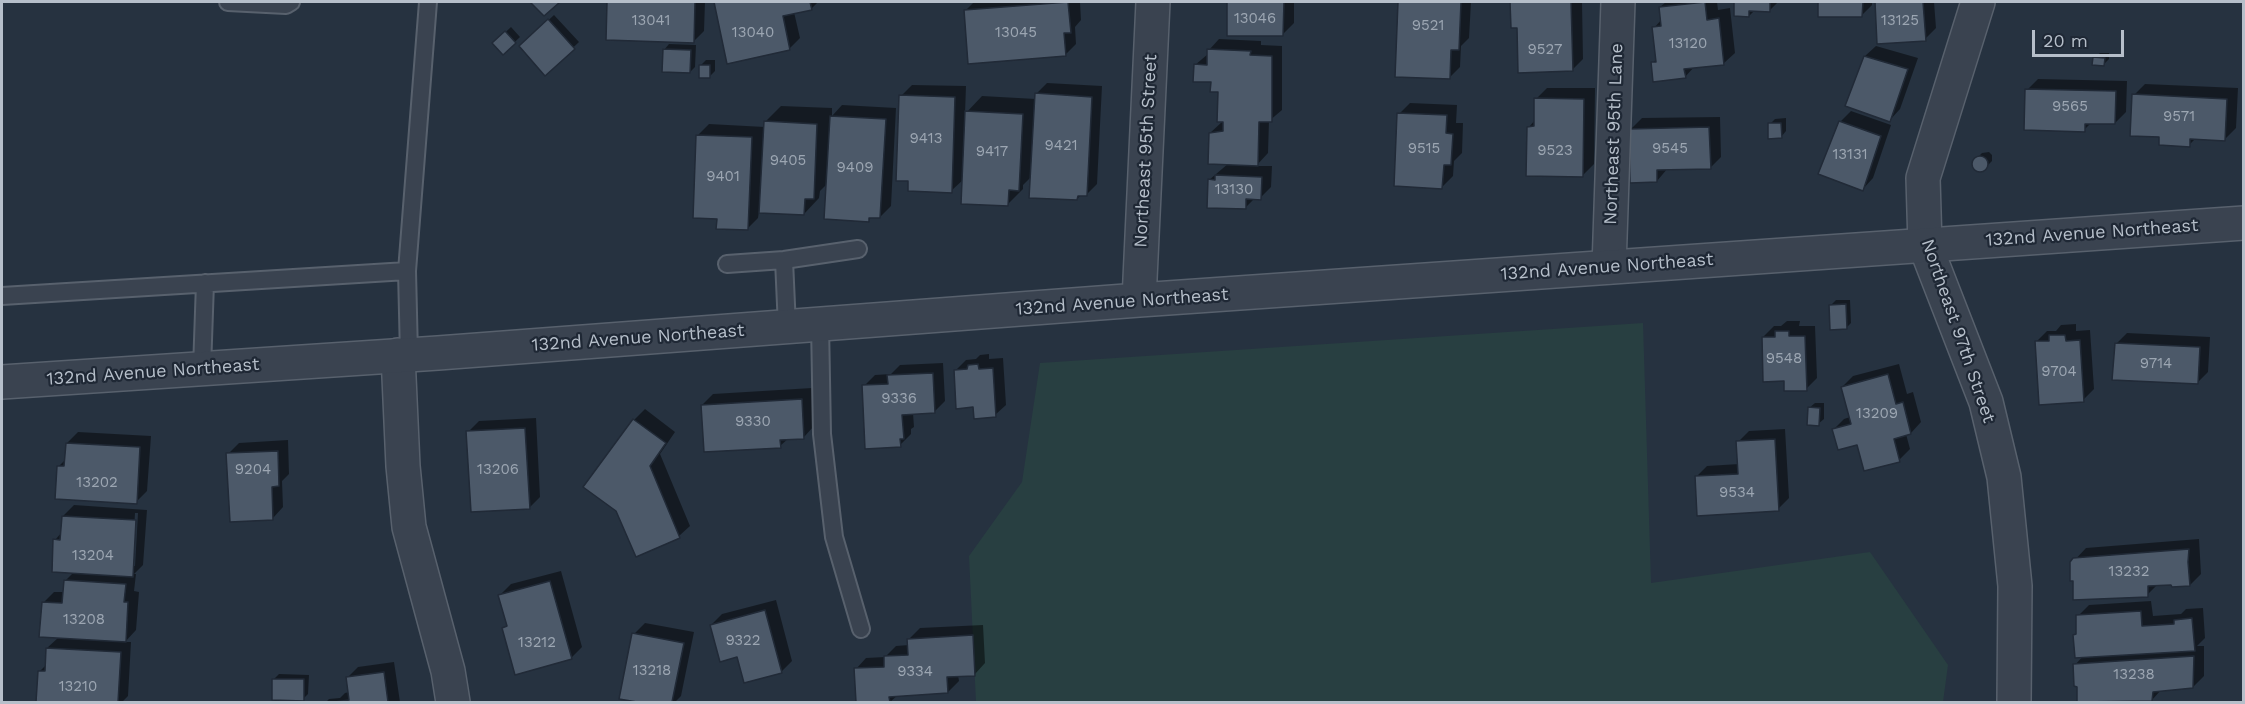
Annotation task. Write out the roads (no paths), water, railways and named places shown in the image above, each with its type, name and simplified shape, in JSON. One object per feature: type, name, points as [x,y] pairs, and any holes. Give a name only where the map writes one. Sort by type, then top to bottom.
[{"type":"street","name":"Northeast 95th Street","points":[[1139,300],[1153,2]]},
{"type":"street","name":"Northeast 95th Lane","points":[[1609,267],[1618,2]]},
{"type":"street","name":"Northeast 97th Street","points":[[1978,2],[1923,178],[1925,245],[1986,402],[2004,477],[2015,586],[2014,702]]},
{"type":"street","name":"132nd Avenue Northeast","points":[[2,382],[2244,223]]},
{"type":"street","points":[[403,355],[403,466],[409,528],[448,671],[453,702]]},
{"type":"lane","points":[[228,2],[286,5],[291,2]]},
{"type":"lane","points":[[403,355],[407,271],[428,2]]},
{"type":"lane","points":[[727,264],[784,260],[858,249]]},
{"type":"lane","points":[[784,260],[787,327]]},
{"type":"lane","points":[[2,296],[407,271]]},
{"type":"lane","points":[[202,369],[205,283]]},
{"type":"lane","points":[[820,324],[822,434],[834,537],[861,629]]}]
